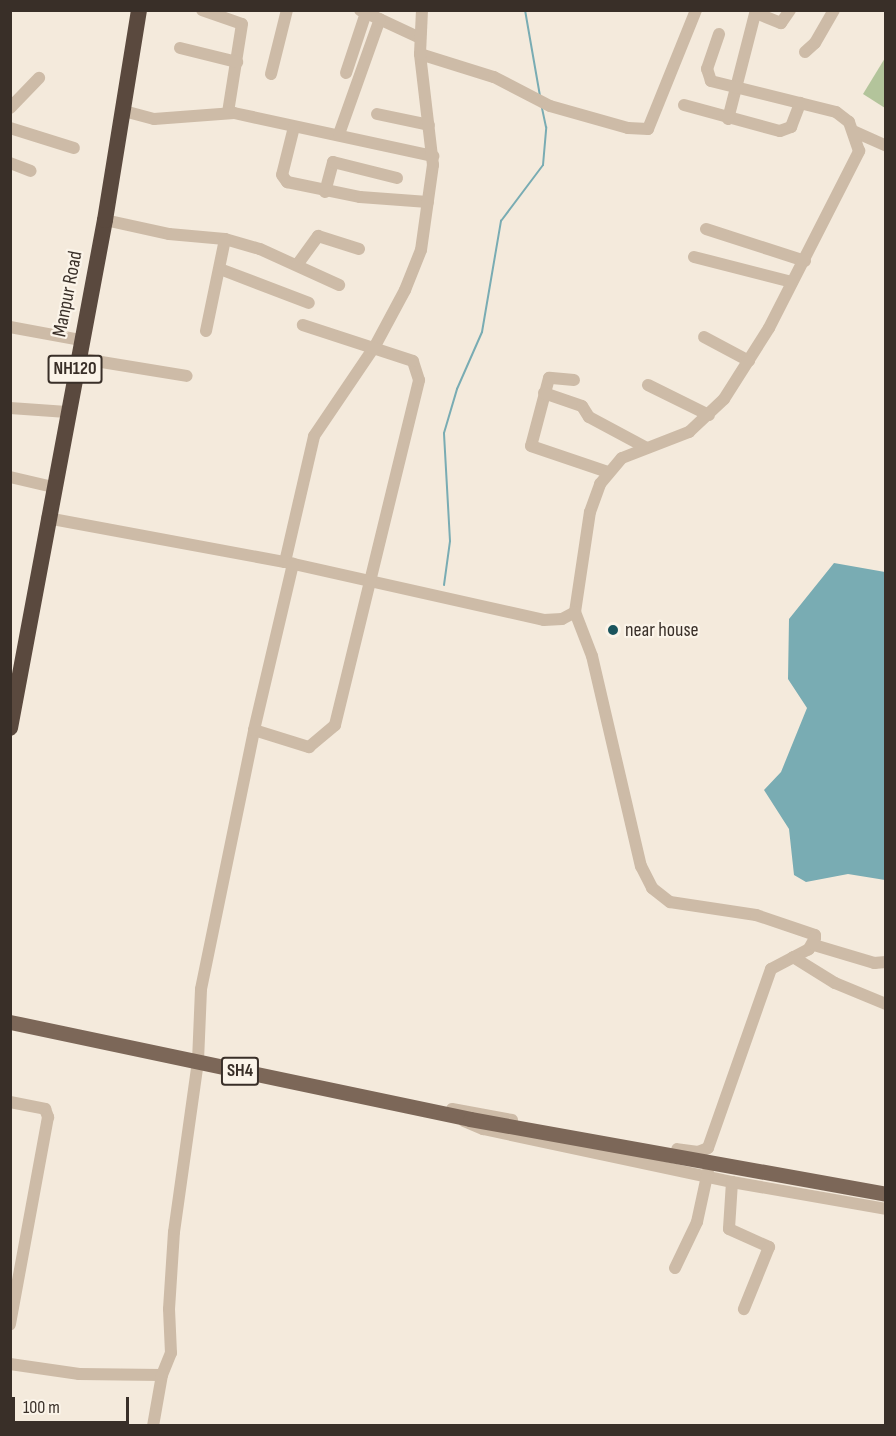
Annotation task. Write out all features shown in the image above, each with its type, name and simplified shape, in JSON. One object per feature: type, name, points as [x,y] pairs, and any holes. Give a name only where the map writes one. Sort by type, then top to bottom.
[{"type":"highway","name":"Manpur Road","points":[[10,728],[80,340],[105,220],[139,10]]},
{"type":"main road","name":"SH4","points":[[10,1022],[464,1118],[885,1194]]},
{"type":"street","points":[[202,10],[241,21],[237,62],[228,112]]},
{"type":"street","points":[[272,74],[287,10]]},
{"type":"street","points":[[153,1425],[162,1375],[171,1353],[169,1309],[174,1232],[198,1062],[201,989],[314,436],[375,346],[405,290],[421,250],[433,156],[420,54],[422,10]]},
{"type":"street","points":[[420,54],[516,86],[550,106],[628,128],[648,129],[696,10]]},
{"type":"street","points":[[728,119],[756,12],[781,23],[790,10]]},
{"type":"street","points":[[805,52],[815,44],[834,10]]},
{"type":"street","points":[[346,72],[363,12],[420,38]]},
{"type":"street","points":[[339,134],[380,19]]},
{"type":"street","points":[[719,34],[707,77],[737,89],[836,112],[853,131],[858,142],[856,159],[805,261],[750,361],[710,415],[681,436],[645,447],[622,458],[608,472],[590,512],[575,612],[592,656],[641,866],[652,888],[670,902],[756,915],[814,934],[814,945]]},
{"type":"street","points":[[180,48],[237,62]]},
{"type":"street","points":[[10,108],[39,78]]},
{"type":"street","points":[[684,105],[728,119],[784,131],[791,127],[800,103]]},
{"type":"street","points":[[124,111],[154,119],[228,112],[433,156]]},
{"type":"street","points":[[377,114],[429,125]]},
{"type":"street","points":[[294,127],[282,178],[325,192],[428,202]]},
{"type":"street","points":[[10,128],[75,148]]},
{"type":"street","points":[[853,131],[885,146]]},
{"type":"street","points":[[325,192],[333,162],[397,178]]},
{"type":"street","points":[[10,163],[31,171]]},
{"type":"street","points":[[105,220],[169,234],[225,239],[297,265],[339,285]]},
{"type":"street","points":[[706,229],[805,261]]},
{"type":"street","points":[[297,265],[318,236],[358,249]]},
{"type":"street","points":[[206,331],[225,239]]},
{"type":"street","points":[[694,257],[792,282]]},
{"type":"street","points":[[220,269],[309,303]]},
{"type":"street","points":[[254,730],[309,747],[317,744],[334,725],[419,380],[413,361],[375,346],[303,325]]},
{"type":"street","points":[[10,327],[80,340]]},
{"type":"street","points":[[704,337],[750,361]]},
{"type":"street","points":[[77,358],[187,376]]},
{"type":"street","points":[[574,380],[551,376],[544,393],[532,448],[608,472]]},
{"type":"street","points":[[648,385],[710,415]]},
{"type":"street","points":[[544,393],[582,406],[589,417],[645,447]]},
{"type":"street","points":[[10,408],[67,412]]},
{"type":"street","points":[[10,477],[53,487]]},
{"type":"street","points":[[47,518],[369,579],[544,620],[562,619],[575,612]]},
{"type":"street","points":[[675,1268],[697,1222],[708,1176],[707,1149],[752,1032],[769,973],[774,966],[814,945],[878,964],[885,962]]},
{"type":"street","points":[[793,957],[835,982],[885,1004]]},
{"type":"street","points":[[10,1102],[45,1109],[48,1117],[10,1325]]},
{"type":"street","points":[[433,1110],[481,1113],[621,1142],[698,1152],[707,1149]]},
{"type":"street","points":[[464,1118],[483,1129],[732,1182],[885,1209]]},
{"type":"street","points":[[732,1182],[729,1229],[769,1247],[744,1309]]},
{"type":"street","points":[[10,1364],[79,1374],[162,1375]]},
{"type":"green space","points":[[885,58],[885,108],[863,94]]},
{"type":"water","points":[[834,563],[885,572],[885,880],[848,874],[806,882],[794,875],[789,829],[764,790],[781,772],[807,708],[788,679],[789,619]]},
{"type":"waterway","points":[[525,10],[540,96]]},
{"type":"waterway","points":[[444,585],[450,541],[444,433],[457,389],[482,332],[501,221],[543,165],[546,127],[542,108]]},
{"type":"place","name":"near house","points":[[613,630]]}]
